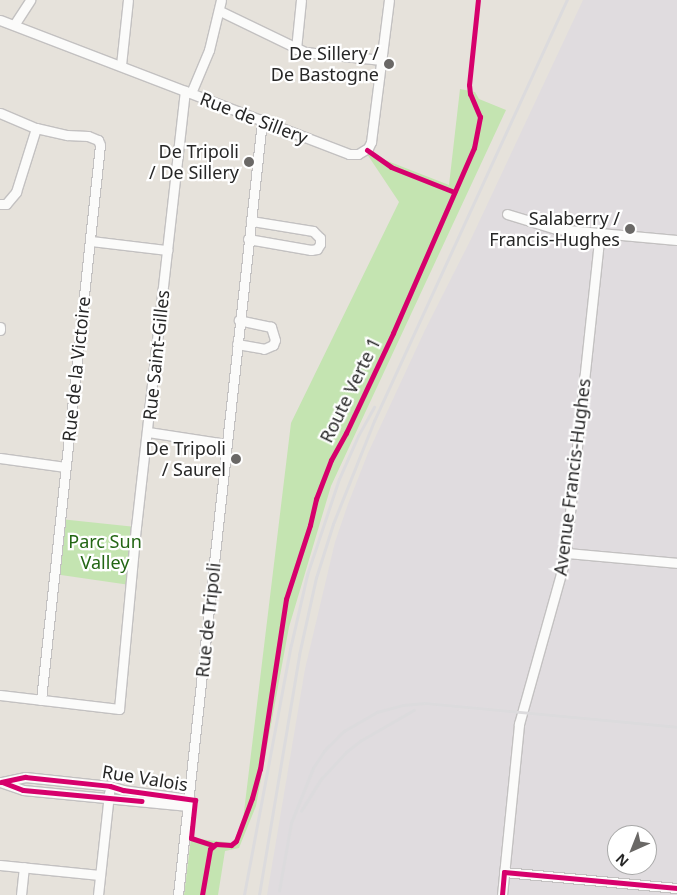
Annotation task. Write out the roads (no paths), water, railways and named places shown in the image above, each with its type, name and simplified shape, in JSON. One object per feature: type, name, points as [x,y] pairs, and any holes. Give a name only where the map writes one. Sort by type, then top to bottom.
[{"type":"street","points":[[14,25],[30,0]]},
{"type":"street","points":[[121,65],[128,0]]},
{"type":"street","name":"Rue Saint-Gilles","points":[[41,700],[118,709],[167,250],[188,92],[209,50],[220,12],[221,0]]},
{"type":"street","points":[[296,49],[301,0]]},
{"type":"street","name":"Rue de Sillery","points":[[0,20],[349,154],[358,154],[365,151],[371,142],[389,0]]},
{"type":"street","points":[[220,12],[305,52],[382,60]]},
{"type":"street","name":"Rue de la Victoire","points":[[0,114],[36,128],[67,135],[88,136],[98,140],[100,145],[41,700]]},
{"type":"street","name":"Rue de Tripoli","points":[[178,895],[262,120]]},
{"type":"street","points":[[0,204],[6,204],[16,192],[36,128]]},
{"type":"street","points":[[507,214],[552,228],[677,240]]},
{"type":"street","points":[[248,239],[311,250],[317,249],[320,244],[320,238],[312,231],[250,221]]},
{"type":"street","name":"Avenue Francis-Hughes","points":[[502,895],[518,724],[566,553],[600,233]]},
{"type":"street","points":[[90,241],[167,250]]},
{"type":"street","points":[[237,344],[264,349],[273,345],[275,340],[272,327],[240,320]]},
{"type":"street","points":[[148,432],[226,444]]},
{"type":"street","points":[[0,458],[66,467]]},
{"type":"street","points":[[566,553],[677,563]]},
{"type":"street","points":[[0,695],[41,700]]},
{"type":"street","name":"Rue Valois","points":[[1,782],[25,777],[110,786],[189,803]]},
{"type":"street","name":"Rue Valois","points":[[1,782],[23,790],[189,803]]},
{"type":"street","points":[[98,895],[110,786]]},
{"type":"street","points":[[0,865],[100,875]]},
{"type":"street","points":[[21,895],[24,867]]},
{"type":"street","points":[[504,872],[677,888]]},
{"type":"railway","points":[[259,895],[299,655],[316,578],[333,524],[374,421],[567,0]]},
{"type":"railway","points":[[244,895],[291,645],[307,575],[339,479],[358,436],[374,407]]},
{"type":"railway","points":[[279,891],[291,823],[313,768],[324,751],[344,731],[377,712],[403,705],[425,703],[677,727]]},
{"type":"railway","points":[[301,811],[322,778],[346,752],[360,741],[414,710]]},
{"type":"place","name":"De Sillery / De Bastogne","points":[[389,64]]},
{"type":"place","name":"De Tripoli / De Sillery","points":[[249,162]]},
{"type":"place","name":"Salaberry / Francis-Hughes","points":[[630,229]]},
{"type":"place","name":"De Tripoli / Saurel","points":[[236,459]]},
{"type":"park label","name":"Parc Sun Valley","points":[[105,552]]}]
